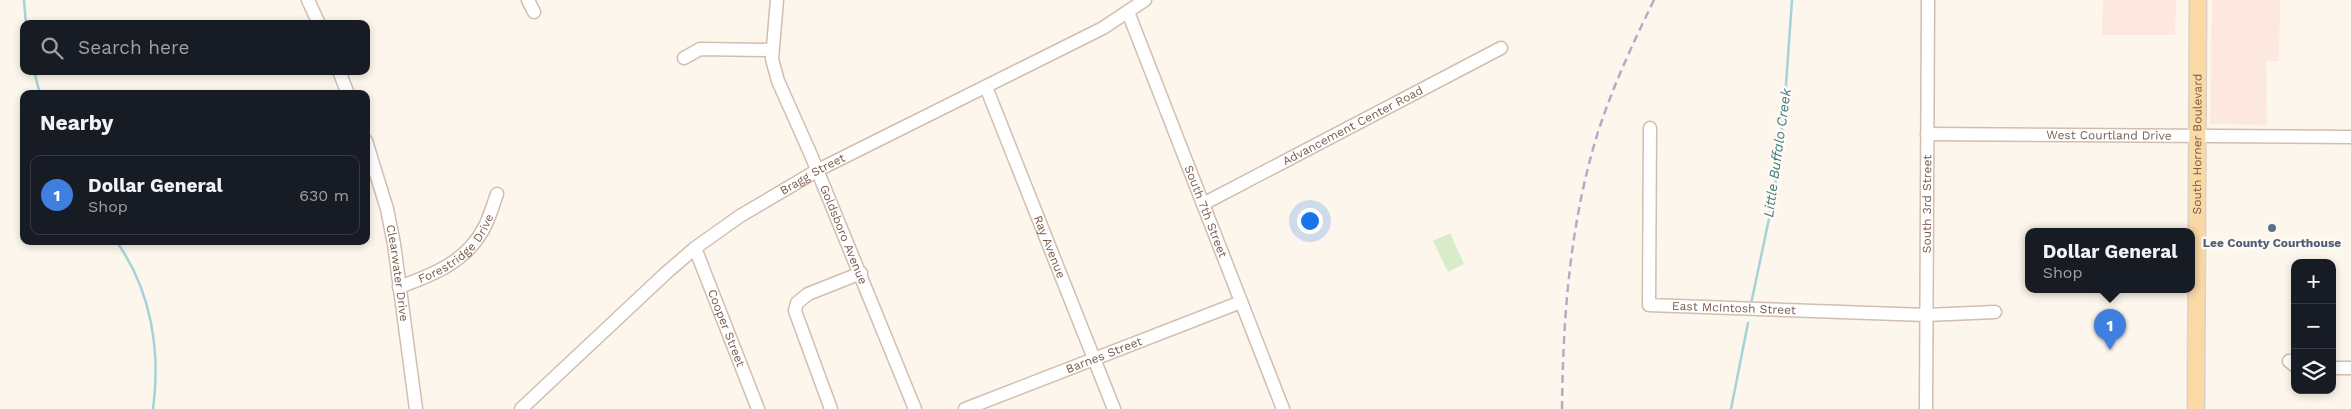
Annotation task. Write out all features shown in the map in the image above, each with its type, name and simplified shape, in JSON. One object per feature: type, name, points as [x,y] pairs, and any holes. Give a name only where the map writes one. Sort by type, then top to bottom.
[{"type":"main road","name":"South Horner Boulevard","points":[[2196,409],[2198,0]]},
{"type":"street","points":[[308,0],[316,20]]},
{"type":"street","points":[[528,0],[534,12]]},
{"type":"street","name":"Goldsboro Avenue","points":[[777,0],[772,50],[778,81],[818,170],[915,409]]},
{"type":"street","name":"Bragg Street","points":[[521,409],[627,308],[695,248],[770,196],[818,170],[1103,28],[1145,0]]},
{"type":"street","name":"South 3rd Street","points":[[1926,409],[1928,0]]},
{"type":"street","name":"South 7th Street","points":[[1128,12],[1283,409]]},
{"type":"street","points":[[684,58],[700,48],[772,50]]},
{"type":"street","name":"Advancement Center Road","points":[[1203,204],[1501,48]]},
{"type":"street","points":[[341,75],[346,90]]},
{"type":"street","name":"Ray Avenue","points":[[986,87],[1114,409]]},
{"type":"street","name":"East McIntosh Street","points":[[1650,128],[1649,305],[1926,315],[1995,312]]},
{"type":"street","name":"West Courtland Drive","points":[[1928,134],[2351,137]]},
{"type":"street","name":"Clearwater Drive","points":[[371,171],[394,244],[416,409]]},
{"type":"street","name":"Forestridge Drive","points":[[399,287],[430,276],[452,264],[473,245],[485,227],[497,194]]},
{"type":"street","name":"Cooper Street","points":[[695,248],[758,409]]},
{"type":"street","points":[[831,409],[795,311],[797,303],[808,294],[861,273]]},
{"type":"street","name":"Barnes Street","points":[[965,409],[1241,302]]},
{"type":"street","points":[[2336,368],[2351,368]]},
{"type":"shaded area","points":[[2103,0],[2176,0],[2175,35],[2102,35]]},
{"type":"shaded area","points":[[2212,0],[2280,0],[2279,61],[2266,61],[2267,125],[2210,124]]},
{"type":"green space","points":[[1450,233],[1464,264],[1448,272],[1433,241]]},
{"type":"waterway","points":[[24,0],[26,20]]},
{"type":"waterway","name":"Little Buffalo Creek","points":[[1751,304],[1774,195],[1784,113],[1792,0]]},
{"type":"waterway","points":[[35,75],[39,90]]},
{"type":"waterway","points":[[119,245],[138,279],[151,321],[156,365],[153,409]]},
{"type":"waterway","name":"Little Buffalo Creek","points":[[1731,409],[1748,323]]},
{"type":"railway","points":[[1562,409],[1566,304],[1575,234],[1588,166],[1610,98],[1654,0]]},
{"type":"place","name":"Lee County Courthouse","points":[[2272,228]]},
{"type":"place","name":"Dollar General","points":[[2110,350]]}]
